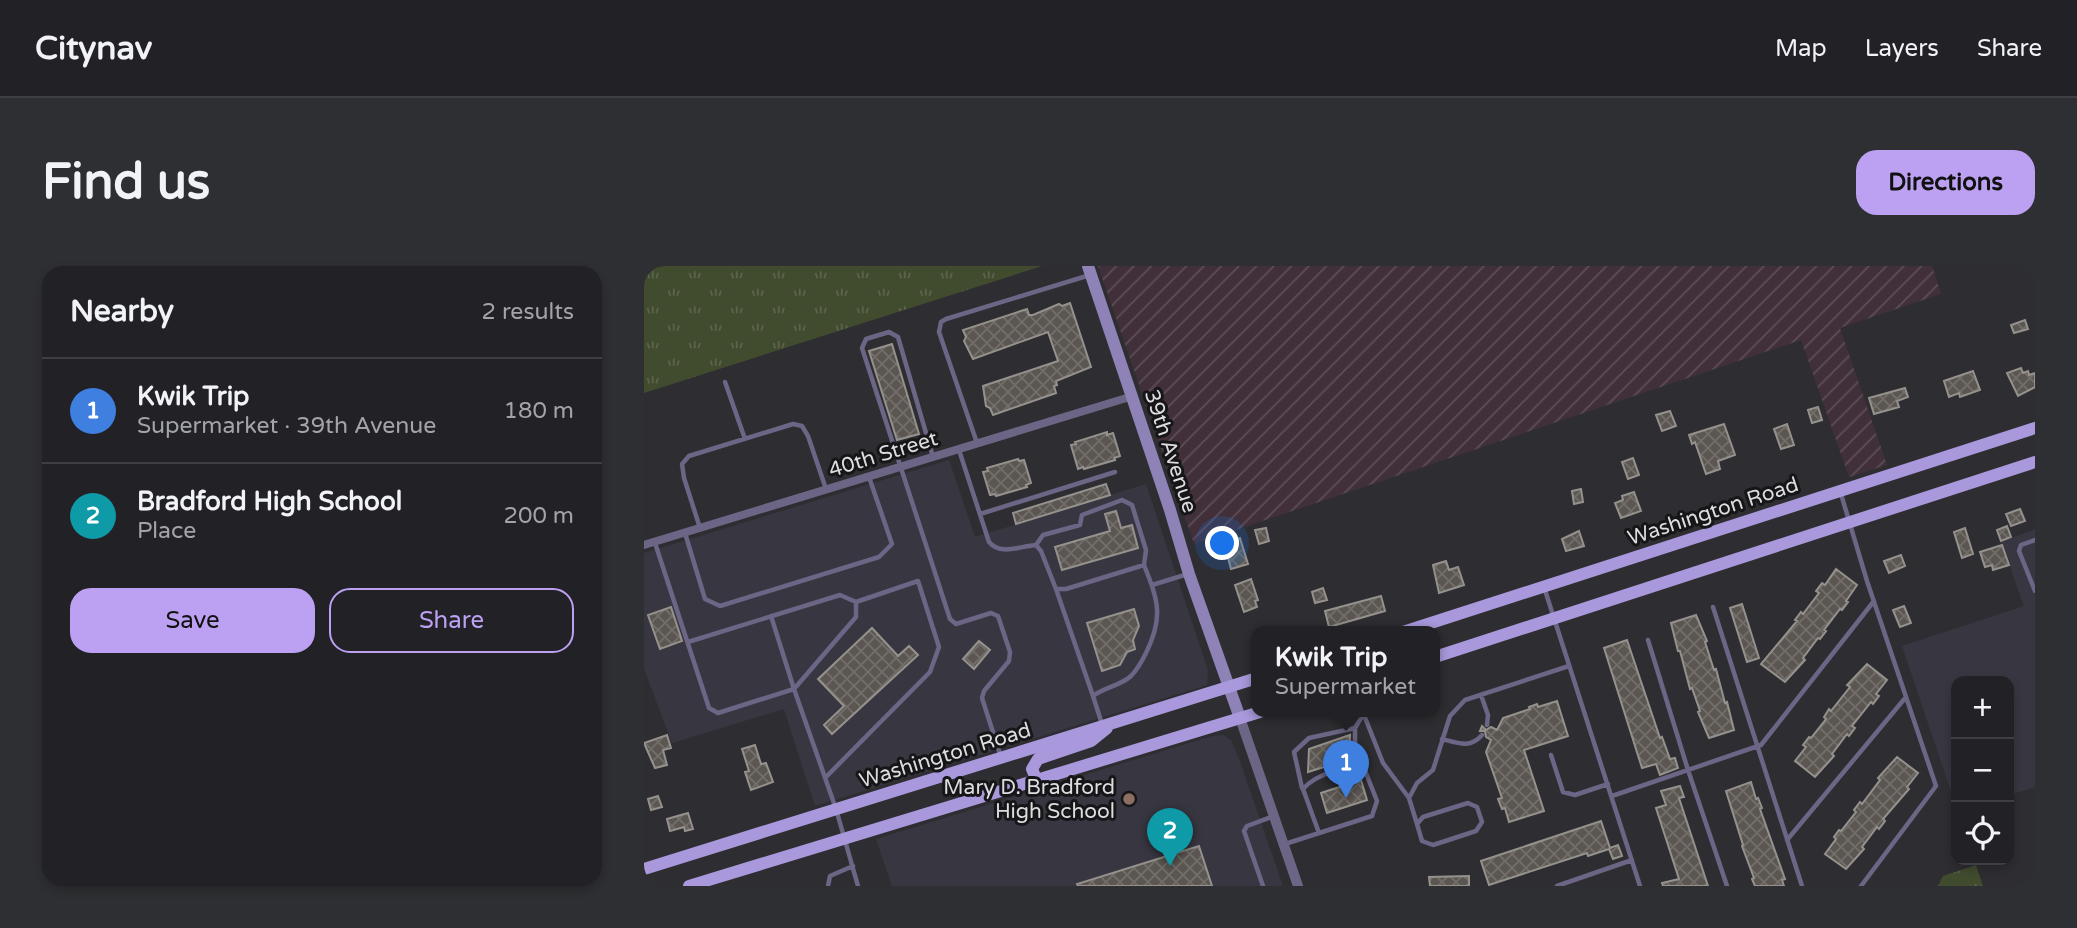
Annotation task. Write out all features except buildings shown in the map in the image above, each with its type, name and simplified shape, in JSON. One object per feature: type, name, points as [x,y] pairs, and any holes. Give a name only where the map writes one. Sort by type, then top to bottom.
[{"type":"main road","name":"39th Avenue","points":[[1089,270],[1133,396],[1189,574],[1240,718]]},
{"type":"main road","name":"Washington Road","points":[[1422,626],[2035,428]]},
{"type":"main road","points":[[1440,655],[2035,462]]},
{"type":"main road","name":"Washington Road","points":[[644,869],[1251,680]]},
{"type":"main road","points":[[689,886],[1251,715]]},
{"type":"main road","points":[[1037,781],[1032,769],[1038,759],[1091,741],[1107,725]]},
{"type":"street","name":"40th Street","points":[[644,545],[1133,396]]},
{"type":"street","name":"39th Avenue","points":[[1240,718],[1298,886]]},
{"type":"lane","points":[[977,443],[939,331],[941,322],[1089,270]]},
{"type":"lane","points":[[933,457],[898,337],[889,332],[866,339],[862,348],[950,619],[956,624],[991,613],[998,615],[1010,652],[1009,661],[984,691],[982,698],[1001,758]]},
{"type":"lane","points":[[725,382],[744,439]]},
{"type":"lane","points":[[700,528],[684,478],[682,464],[688,456],[793,424],[802,426],[808,436],[826,490]]},
{"type":"lane","points":[[959,449],[989,542],[993,547],[1012,550],[1036,545],[1043,535],[1080,525],[1082,514],[1122,500],[1132,505],[1146,550],[1144,565],[1152,585],[1158,621],[1138,669],[1120,684],[1093,696]]},
{"type":"lane","points":[[980,514],[1115,472]]},
{"type":"lane","points":[[685,533],[705,599],[720,606],[839,570],[879,557],[892,544],[869,476]]},
{"type":"lane","points":[[1840,490],[1936,786],[1861,886]]},
{"type":"lane","points":[[2035,540],[2021,545],[2019,551],[2035,591]]},
{"type":"lane","points":[[655,542],[709,708],[718,713],[794,689],[856,617],[856,602]]},
{"type":"lane","points":[[1036,545],[1056,589],[1093,696],[1107,725]]},
{"type":"lane","points":[[1056,589],[1066,589],[1144,565]]},
{"type":"lane","points":[[1152,585],[1189,574]]},
{"type":"lane","points":[[688,642],[840,595],[856,602],[918,581],[939,647],[930,672],[825,778]]},
{"type":"lane","points":[[1544,587],[1640,886]]},
{"type":"lane","points":[[1612,796],[1761,745],[1874,601]]},
{"type":"lane","points":[[1713,607],[1802,886]]},
{"type":"lane","points":[[771,616],[836,809],[858,886]]},
{"type":"lane","points":[[1648,639],[1727,886]]},
{"type":"lane","points":[[1409,797],[1417,783],[1433,770],[1450,716],[1465,700],[1569,666]]},
{"type":"lane","points":[[1482,695],[1488,715],[1487,725]]},
{"type":"lane","points":[[1787,840],[1906,697]]},
{"type":"lane","points":[[1284,844],[1372,816],[1377,801],[1355,747],[1355,728],[1362,717]]},
{"type":"lane","points":[[1366,717],[1383,763],[1409,797],[1422,841],[1433,845],[1476,831],[1482,822],[1477,807],[1468,803],[1423,817],[1417,824]]},
{"type":"lane","points":[[1319,833],[1303,789],[1294,752],[1309,738],[1355,728]]},
{"type":"lane","points":[[1443,739],[1464,745],[1472,744],[1482,735]]},
{"type":"lane","points":[[1551,755],[1563,792],[1574,795],[1608,785]]},
{"type":"lane","points":[[1303,789],[1311,780],[1352,766],[1364,768]]},
{"type":"lane","points":[[1263,886],[1244,831],[1247,826],[1275,816]]},
{"type":"lane","points":[[1557,886],[1632,860]]},
{"type":"lane","points":[[828,886],[830,876],[853,866]]},
{"type":"shaded area","points":[[1098,266],[1932,266],[1941,294],[1840,328],[1887,465],[1849,477],[1801,340],[1194,544]]},
{"type":"shaded area","points":[[949,460],[975,537],[1146,484],[1208,670],[1207,685],[815,806],[784,709],[672,743],[644,669],[644,553]]},
{"type":"shaded area","points":[[2035,529],[2035,787],[2014,793],[2014,676],[1951,676],[1951,791],[1902,646],[2024,606],[2001,542]]},
{"type":"shaded area","name":"Mary D. Bradford High School","points":[[1223,735],[1231,740],[1239,759],[1283,886],[892,886],[876,839],[1212,736]]},
{"type":"green space","points":[[644,266],[1042,266],[644,393]]},
{"type":"green space","points":[[1976,865],[1983,886],[1938,886],[1943,876]]},
{"type":"place","name":"Kwik Trip","points":[[1346,798]]},
{"type":"place","name":"Mary D. Bradford High School","points":[[1129,799]]},
{"type":"place","name":"Bradford High School","points":[[1170,866]]}]
